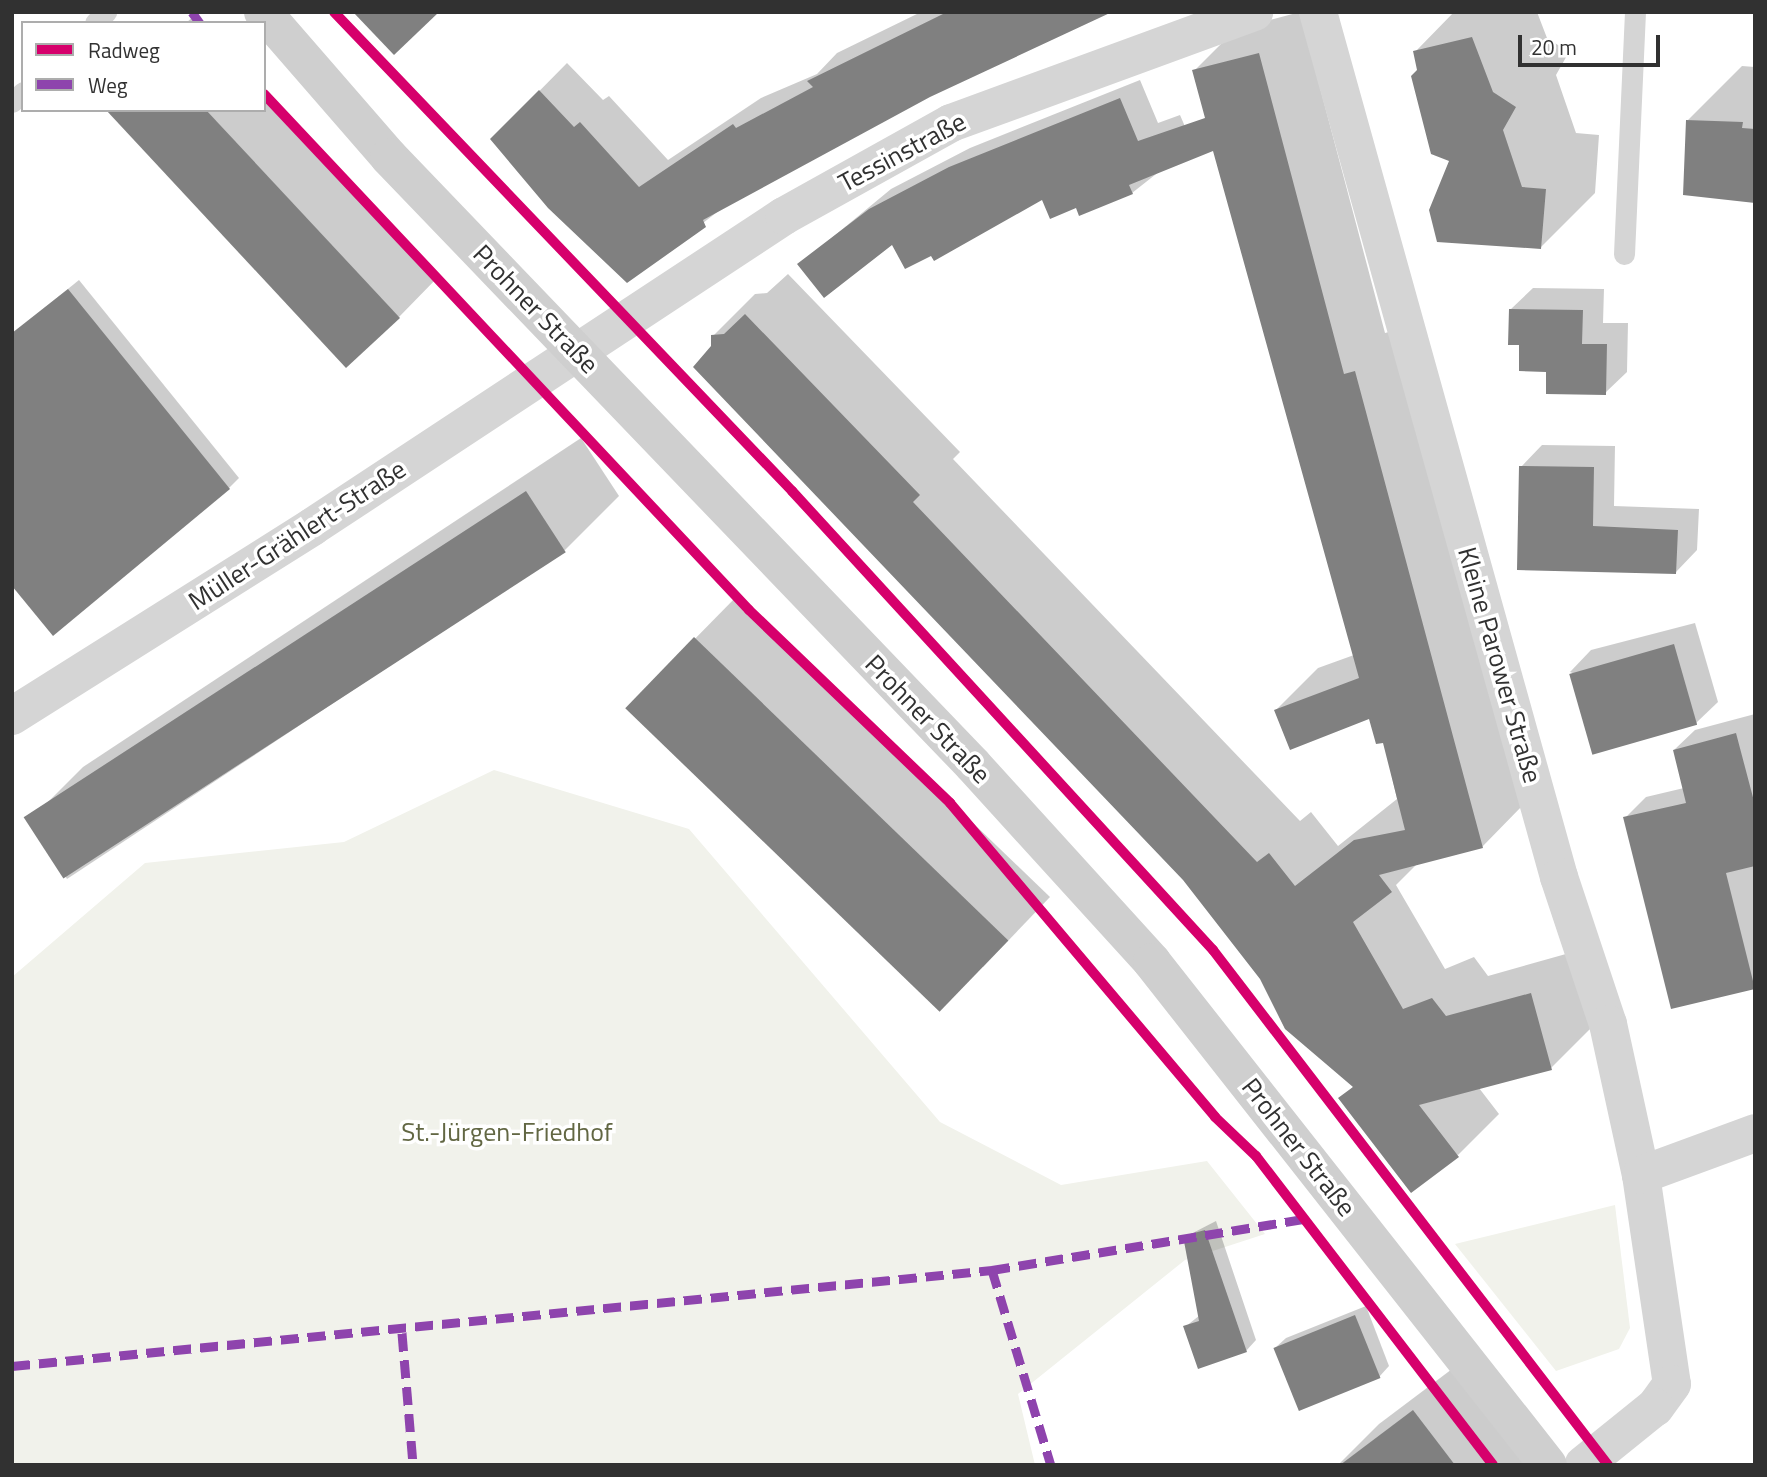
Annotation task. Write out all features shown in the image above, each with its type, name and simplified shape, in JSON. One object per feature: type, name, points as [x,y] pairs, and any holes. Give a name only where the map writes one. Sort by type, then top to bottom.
[{"type":"main road","name":"Prohner Straße","points":[[263,12],[389,158],[580,353],[1152,962],[1548,1465]]},
{"type":"street","name":"Tessinstraße","points":[[580,353],[784,216],[951,123],[1254,12]]},
{"type":"street","name":"Kleine Parower Straße","points":[[1318,12],[1559,877],[1608,1024],[1641,1175],[1666,1321],[1672,1384],[1655,1407],[1583,1465]]},
{"type":"street","name":"Müller-Grählert-Straße","points":[[12,716],[580,353]]},
{"type":"street","points":[[1641,1175],[1755,1133]]},
{"type":"lane","points":[[1624,254],[1635,12]]},
{"type":"green space","name":"St.-Jürgen-Friedhof","points":[[494,770],[689,829],[940,1122],[1061,1185],[1207,1161],[1265,1234],[1185,1260],[1018,1394],[1035,1465],[12,1465],[12,977],[145,863],[344,842]]},
{"type":"green space","points":[[1615,1205],[1630,1328],[1619,1349],[1556,1371],[1455,1244]]},
{"type":"building","points":[[353,12],[439,12],[394,55]]},
{"type":"building","points":[[947,12],[1112,12],[930,97],[703,220],[706,227],[627,283],[548,208],[490,139],[539,90],[574,127],[580,122],[639,187],[733,124],[736,128],[813,87],[807,81]]},
{"type":"building","points":[[1472,37],[1493,92],[1516,107],[1503,130],[1522,187],[1546,189],[1541,249],[1437,242],[1429,210],[1449,161],[1431,154],[1411,76],[1417,70],[1413,51]]},
{"type":"building","points":[[1259,53],[1344,374],[1355,371],[1483,848],[1379,875],[1392,892],[1353,922],[1403,1009],[1432,998],[1446,1016],[1531,993],[1552,1070],[1419,1105],[1459,1157],[1411,1193],[1338,1098],[1353,1087],[1285,1029],[1260,979],[1183,880],[693,367],[711,346],[711,335],[724,334],[745,314],[920,495],[913,502],[1257,862],[1269,853],[1295,886],[1354,840],[1405,830],[1383,743],[1376,744],[1369,719],[1290,750],[1274,710],[1359,678],[1213,151],[1129,185],[1133,194],[1079,216],[1076,208],[1050,219],[1042,200],[934,261],[931,256],[905,269],[892,245],[824,298],[797,264],[869,209],[949,167],[1120,98],[1138,141],[1205,118],[1192,70]]},
{"type":"building","points":[[108,112],[208,112],[400,318],[346,368]]},
{"type":"building","points":[[1686,120],[1743,122],[1742,128],[1755,129],[1755,203],[1683,195]]},
{"type":"building","points":[[68,289],[230,489],[53,636],[12,586],[12,333]]},
{"type":"building","points":[[1509,309],[1583,310],[1582,344],[1607,344],[1606,395],[1546,394],[1546,372],[1519,371],[1519,345],[1508,345]]},
{"type":"building","points":[[1519,466],[1594,467],[1593,526],[1678,530],[1676,574],[1517,570]]},
{"type":"building","points":[[526,491],[566,552],[63,878],[24,817]]},
{"type":"building","points":[[694,637],[1008,941],[940,1012],[625,708]]},
{"type":"building","points":[[1674,644],[1697,725],[1592,755],[1569,674]]},
{"type":"building","points":[[1736,733],[1755,805],[1755,866],[1726,873],[1755,989],[1671,1009],[1623,817],[1686,803],[1673,750]]},
{"type":"building","points":[[1205,1230],[1247,1352],[1198,1369],[1183,1326],[1199,1321],[1183,1236]]},
{"type":"building","points":[[1355,1315],[1380,1378],[1299,1411],[1273,1348]]},
{"type":"building","points":[[1413,1410],[1455,1465],[1340,1465]]},
{"type":"marked path","points":[[192,12],[199,21]]},
{"type":"marked path","points":[[992,1270],[1305,1219]]},
{"type":"marked path","points":[[12,1366],[992,1270],[1051,1465]]},
{"type":"marked path","points":[[402,1333],[413,1465]]},
{"type":"cycle path","points":[[334,12],[792,491],[1213,950],[1608,1465]]},
{"type":"cycle path","points":[[266,96],[749,610],[950,803],[1215,1117],[1256,1156],[1493,1465]]}]
